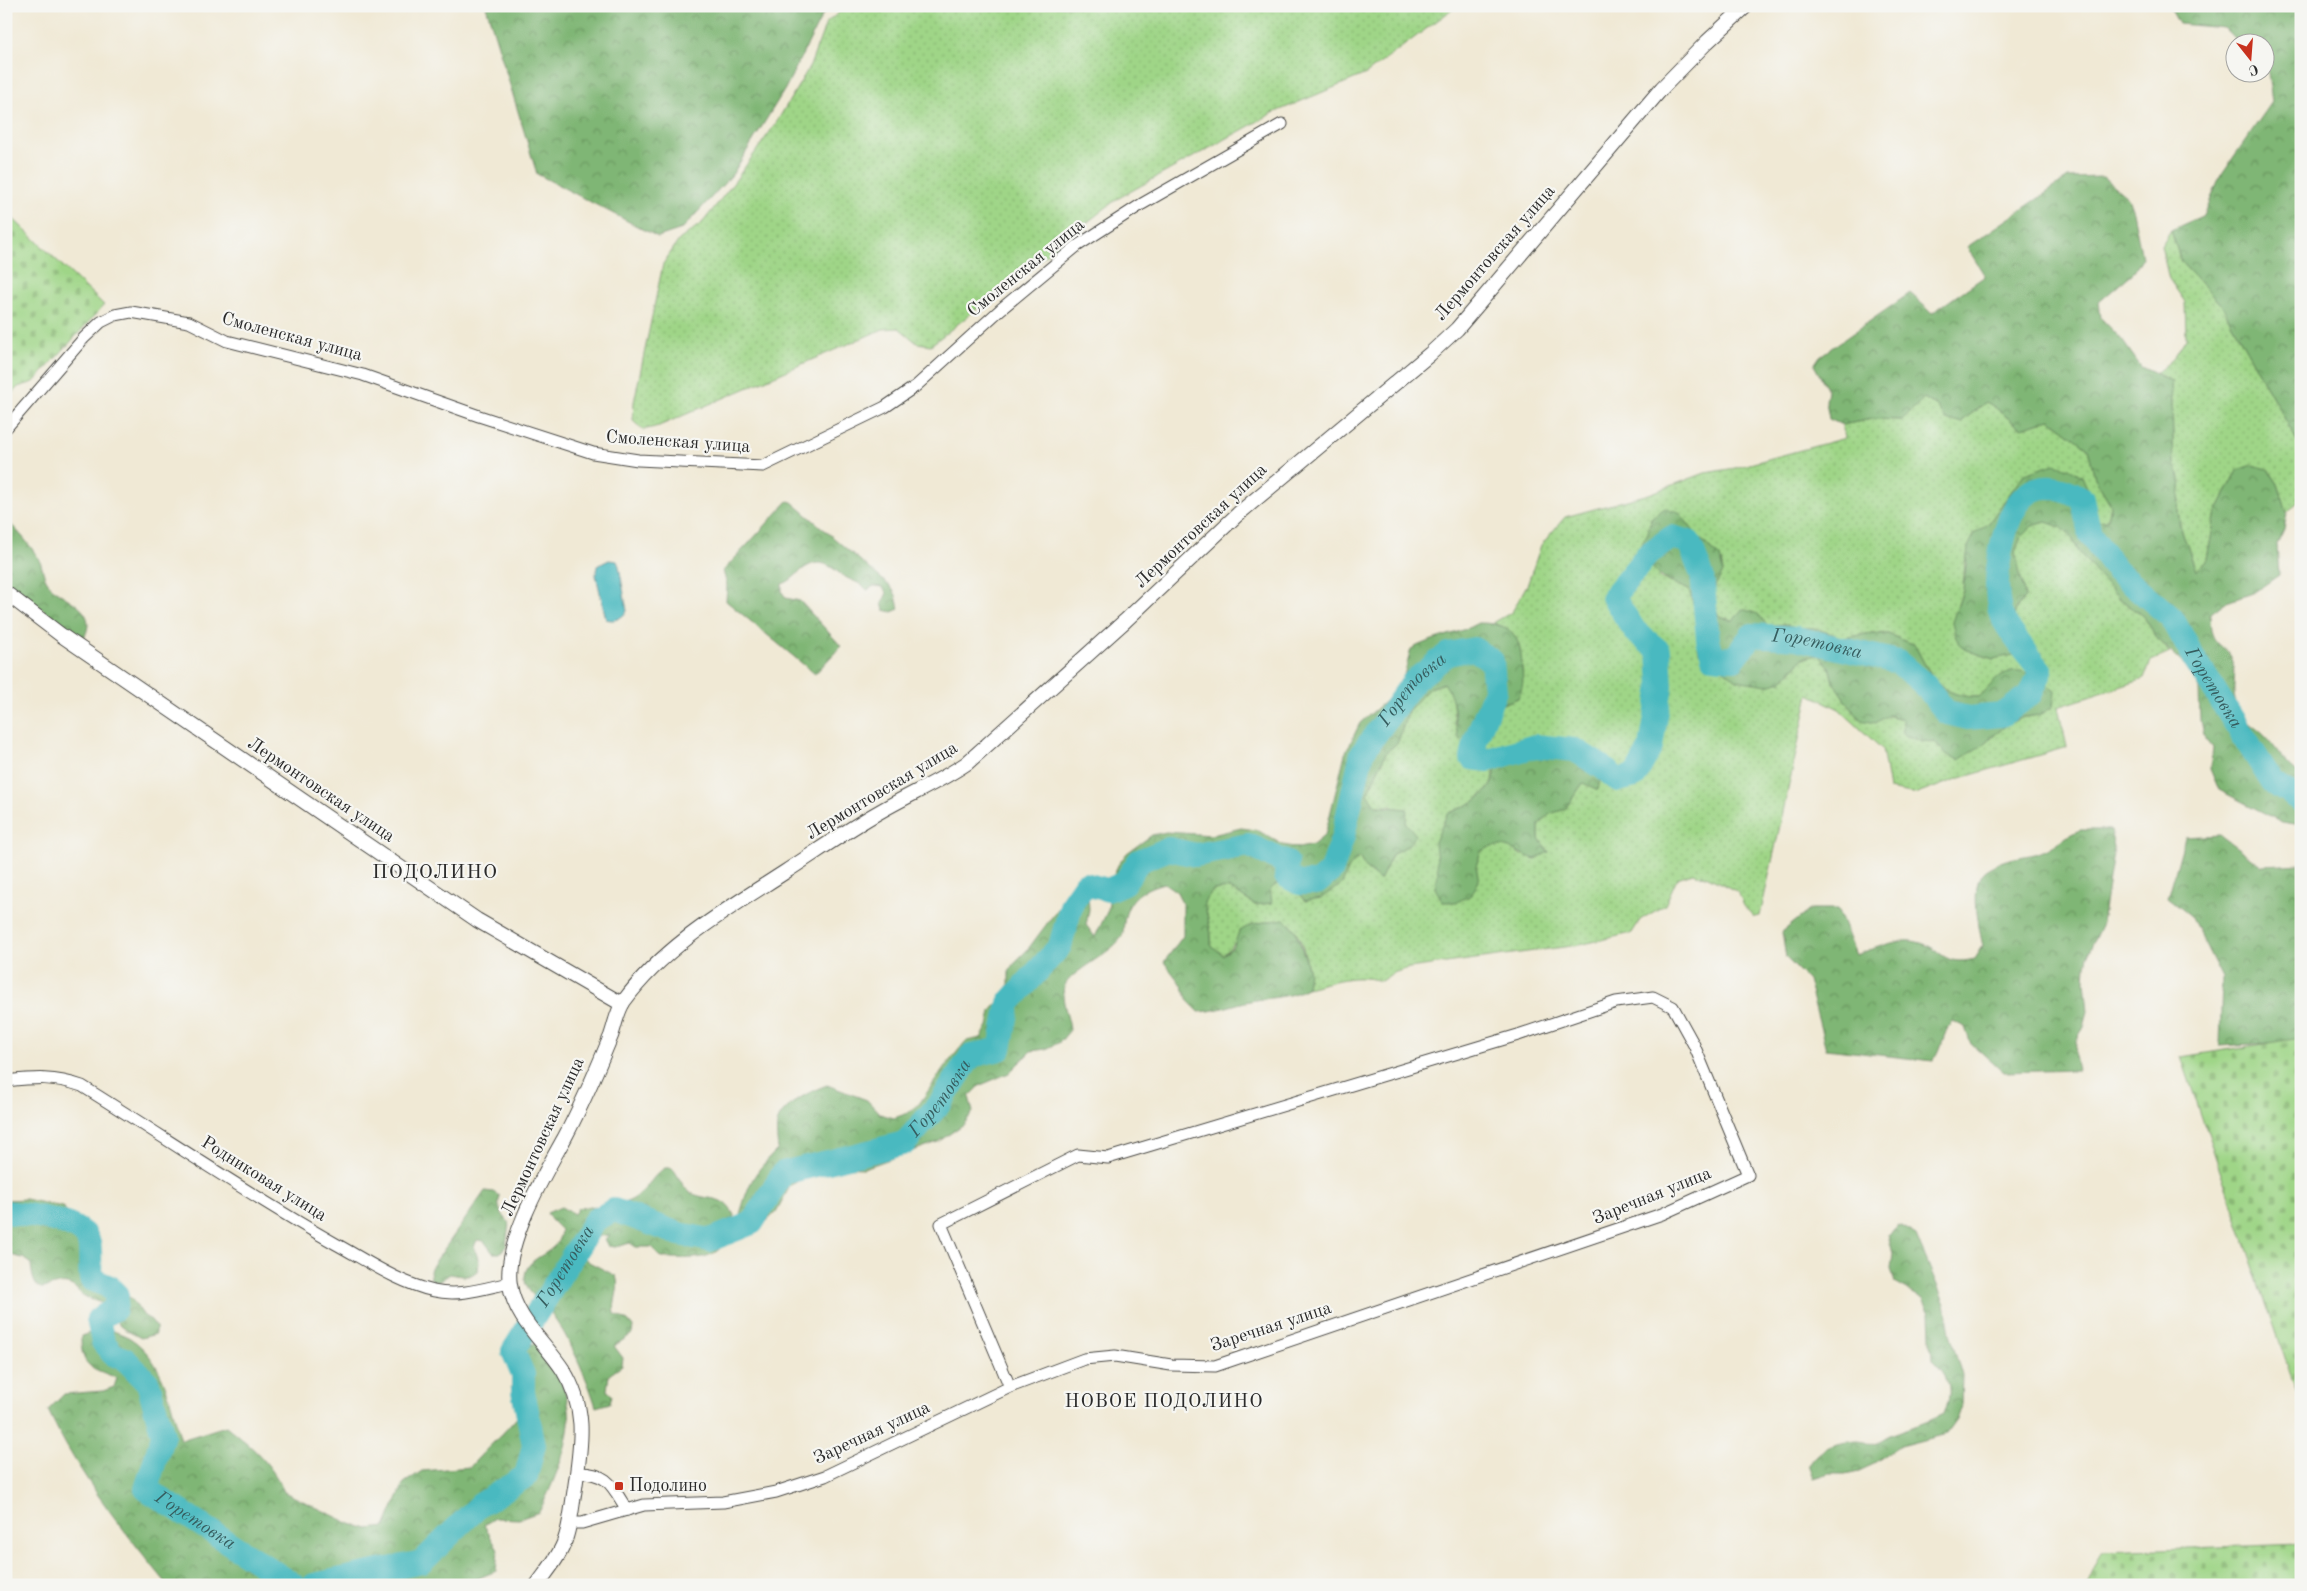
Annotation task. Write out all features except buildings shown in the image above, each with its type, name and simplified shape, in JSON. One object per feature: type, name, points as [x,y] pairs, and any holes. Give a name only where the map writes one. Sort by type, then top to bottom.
[{"type":"street","name":"Лермонтовская улица","points":[[537,1585],[565,1542],[570,1523],[582,1429],[577,1399],[564,1371],[521,1316],[514,1303],[509,1283],[512,1257],[537,1188],[573,1122],[612,1034],[622,1004],[640,981],[662,959],[712,921],[880,812],[946,778],[967,763],[1125,621],[1238,514],[1430,354],[1484,300],[1566,200],[1662,88],[1746,6]]},
{"type":"street","name":"Смоленская улица","points":[[6,428],[77,345],[101,322],[115,315],[131,312],[189,322],[227,341],[363,375],[479,416],[593,453],[638,460],[764,466],[885,407],[916,386],[1001,309],[1077,246],[1142,204],[1282,124]]},
{"type":"street","name":"Лермонтовская улица","points":[[6,593],[61,635],[477,920],[622,1004]]},
{"type":"street","name":"Заречная улица","points":[[570,1523],[582,1523],[644,1505],[723,1502],[776,1492],[825,1476],[1010,1387],[1084,1359],[1115,1356],[1171,1365],[1216,1366],[1662,1214],[1748,1175],[1694,1045],[1673,1007],[1653,996],[1616,1002],[1518,1036],[1108,1158],[1078,1155],[941,1224],[1010,1387]]},
{"type":"street","name":"Родниковая улица","points":[[6,1081],[43,1078],[64,1079],[82,1086],[300,1224],[392,1276],[414,1285],[436,1292],[462,1293],[509,1283]]},
{"type":"street","points":[[577,1473],[598,1474],[609,1481],[627,1510]]},
{"type":"green space","points":[[486,6],[827,6],[785,89],[732,175],[682,229],[658,237],[537,174]]},
{"type":"green space","points":[[847,6],[1478,6],[1454,8],[1366,74],[1273,113],[1117,199],[931,345],[917,343],[899,328],[883,329],[659,426],[643,430],[633,421],[634,402],[663,264],[679,240],[703,222],[735,181],[776,123],[810,66],[826,23]]},
{"type":"green space","points":[[2169,6],[2301,6],[2301,448],[2222,306],[2181,262],[2171,230],[2204,215],[2221,175],[2272,102],[2269,82],[2274,82],[2274,32],[2228,32],[2224,28],[2179,24]]},
{"type":"green space","points":[[2103,177],[2128,198],[2133,212],[2142,258],[2134,272],[2099,302],[2101,318],[2122,340],[2141,367],[2171,381],[2174,465],[2181,478],[2178,510],[2180,525],[2196,571],[2207,559],[2216,512],[2238,470],[2253,465],[2268,469],[2278,484],[2287,513],[2284,529],[2277,544],[2279,575],[2253,593],[2224,603],[2211,613],[2210,625],[2215,640],[2232,658],[2234,666],[2234,696],[2240,713],[2246,721],[2269,740],[2286,762],[2301,775],[2301,825],[2282,822],[2219,790],[2210,769],[2213,748],[2203,735],[2200,720],[2199,689],[2193,673],[2159,641],[2144,617],[2119,598],[2099,576],[2079,552],[2072,538],[2061,527],[2046,522],[2032,526],[2021,537],[2015,552],[2025,597],[2016,609],[2012,624],[2021,637],[2024,653],[1993,659],[1964,649],[1956,638],[1952,622],[1963,591],[1968,547],[1975,533],[1988,524],[2024,474],[2054,464],[2069,468],[2082,476],[2088,490],[2092,521],[2108,520],[2111,505],[2095,478],[2088,448],[2050,419],[2022,428],[1986,402],[1961,422],[1946,420],[1937,406],[1924,398],[1902,420],[1872,419],[1842,425],[1829,419],[1826,401],[1828,390],[1814,365],[1820,356],[1910,293],[1932,313],[1985,276],[1967,247],[2068,178]]},
{"type":"green space","points":[[6,212],[104,305],[34,382],[18,387],[6,400]]},
{"type":"green space","points":[[2171,230],[2181,262],[2222,306],[2301,448],[2301,498],[2287,513],[2278,484],[2268,469],[2238,470],[2216,512],[2207,559],[2196,571],[2180,525],[2178,510],[2181,478],[2174,465],[2171,381],[2156,373],[2173,359],[2186,338],[2185,302],[2169,279],[2161,246]]},
{"type":"green space","points":[[1924,398],[1961,422],[1986,402],[2022,428],[2050,419],[2088,448],[2095,478],[2111,505],[2108,520],[2093,521],[2089,507],[2024,474],[1988,524],[1975,533],[1965,562],[1963,591],[1957,607],[1964,649],[1993,659],[2021,637],[2012,624],[2016,609],[2025,597],[2015,552],[2021,537],[2032,526],[2046,522],[2061,527],[2072,538],[2079,552],[2119,598],[2144,617],[2159,641],[2170,653],[2151,661],[2144,679],[2058,707],[2067,747],[1957,779],[1917,794],[1889,789],[1882,749],[1839,709],[1809,694],[1760,916],[1754,917],[1744,906],[1738,892],[1708,877],[1693,873],[1677,878],[1665,905],[1640,920],[1632,933],[1579,945],[1409,968],[1393,973],[1381,981],[1353,978],[1307,988],[1308,974],[1304,951],[1294,929],[1284,919],[1253,924],[1223,955],[1211,945],[1210,928],[1204,902],[1213,890],[1229,888],[1255,905],[1272,903],[1269,889],[1282,880],[1295,889],[1305,901],[1342,884],[1349,868],[1359,857],[1367,870],[1380,880],[1393,853],[1407,846],[1406,823],[1392,806],[1376,806],[1367,794],[1386,753],[1398,742],[1408,711],[1429,688],[1444,683],[1452,695],[1455,725],[1480,737],[1490,709],[1518,698],[1521,689],[1522,671],[1517,654],[1507,628],[1493,623],[1512,612],[1528,583],[1541,545],[1565,517],[1649,494],[1705,473],[1735,468],[1845,438],[1842,425],[1872,419],[1902,420]],"holes":[[[1679,512],[1698,537],[1720,557],[1723,572],[1715,586],[1712,602],[1719,616],[1733,621],[1758,614],[1768,626],[1784,624],[1799,628],[1814,628],[1843,638],[1872,633],[1888,634],[1915,645],[1932,676],[1938,683],[1955,694],[1979,697],[2002,675],[2040,715],[2024,717],[2009,723],[1985,743],[1946,754],[1935,742],[1920,741],[1904,719],[1851,708],[1833,682],[1829,666],[1819,655],[1803,658],[1782,681],[1736,680],[1724,670],[1708,664],[1698,637],[1699,622],[1689,590],[1660,578],[1648,533],[1652,517]],[[1566,746],[1576,758],[1590,763],[1583,783],[1565,809],[1550,814],[1539,825],[1539,839],[1549,852],[1521,855],[1509,846],[1494,845],[1481,851],[1476,866],[1478,881],[1435,888],[1447,814],[1476,800],[1488,789],[1492,782],[1494,771],[1489,751]]]},
{"type":"green space","points":[[788,501],[792,502],[891,587],[896,595],[899,609],[892,612],[884,610],[882,603],[887,593],[882,587],[874,586],[867,590],[860,584],[824,564],[819,563],[808,566],[789,581],[782,584],[782,592],[786,598],[800,601],[841,646],[815,674],[726,601],[727,585],[723,571]]},
{"type":"green space","points":[[1665,508],[1679,512],[1698,537],[1720,557],[1723,572],[1715,586],[1713,602],[1719,616],[1733,621],[1742,609],[1758,614],[1768,626],[1784,624],[1799,628],[1814,628],[1844,638],[1872,633],[1888,634],[1915,645],[1938,683],[1955,694],[1979,697],[1999,677],[2016,671],[2030,674],[2055,691],[2053,707],[2040,715],[2024,717],[2009,723],[1985,743],[1959,760],[1946,754],[1935,742],[1920,741],[1903,734],[1903,719],[1888,715],[1876,723],[1861,720],[1833,682],[1829,666],[1819,655],[1803,658],[1782,681],[1767,685],[1736,680],[1724,670],[1708,664],[1699,652],[1699,622],[1689,590],[1670,582],[1658,574],[1650,564],[1640,545],[1648,533],[1652,517]]},
{"type":"green space","points":[[6,521],[35,552],[45,577],[54,590],[83,611],[87,617],[88,626],[85,636],[77,637],[70,635],[59,623],[6,580]]},
{"type":"green space","points":[[1478,623],[1499,625],[1507,629],[1517,639],[1523,677],[1520,694],[1518,698],[1490,709],[1480,737],[1460,740],[1453,704],[1444,683],[1429,688],[1408,711],[1398,742],[1386,753],[1367,794],[1376,806],[1407,809],[1406,823],[1416,835],[1407,846],[1393,853],[1380,880],[1367,870],[1359,857],[1349,868],[1342,884],[1321,898],[1305,901],[1295,889],[1282,881],[1270,889],[1272,903],[1255,905],[1229,888],[1213,890],[1204,902],[1210,928],[1211,945],[1223,955],[1234,946],[1239,931],[1253,924],[1284,919],[1295,930],[1305,957],[1309,972],[1307,988],[1285,996],[1253,1000],[1199,1012],[1188,1001],[1183,987],[1164,962],[1183,936],[1183,906],[1177,892],[1164,883],[1148,888],[1136,896],[1128,907],[1121,938],[1069,979],[1065,985],[1063,995],[1070,1030],[1060,1042],[1046,1049],[1031,1051],[1009,1073],[981,1085],[969,1097],[973,1112],[964,1124],[938,1142],[864,1168],[834,1167],[804,1177],[790,1186],[776,1212],[765,1223],[749,1226],[740,1214],[743,1202],[753,1178],[778,1149],[777,1125],[779,1118],[794,1102],[827,1085],[867,1100],[880,1114],[894,1118],[908,1113],[919,1104],[966,1041],[981,1038],[988,1026],[991,1011],[1009,988],[1009,972],[1063,902],[1074,892],[1088,895],[1089,910],[1086,925],[1095,937],[1108,910],[1112,879],[1118,865],[1127,853],[1152,835],[1166,832],[1212,835],[1241,828],[1257,830],[1283,845],[1299,848],[1313,845],[1325,835],[1345,754],[1360,723],[1396,692],[1403,679],[1411,649]]},
{"type":"green space","points":[[1536,738],[1551,739],[1566,746],[1576,758],[1590,763],[1601,775],[1598,790],[1583,783],[1565,809],[1550,814],[1539,824],[1539,839],[1549,852],[1535,859],[1503,846],[1481,851],[1476,866],[1479,881],[1471,895],[1457,902],[1443,902],[1435,888],[1438,873],[1435,842],[1447,814],[1477,800],[1493,782],[1495,774],[1494,765],[1489,750]]},
{"type":"green space","points":[[2080,830],[2110,830],[2114,847],[2102,923],[2089,951],[2086,966],[2085,981],[2088,1011],[2084,1026],[2076,1041],[2075,1056],[2078,1070],[2003,1072],[1970,1042],[1965,1027],[1952,1021],[1933,1061],[1826,1049],[1808,980],[1786,958],[1782,932],[1811,909],[1838,909],[1856,955],[1886,944],[1910,941],[1933,948],[1948,959],[1955,961],[1975,959],[1983,946],[1976,897],[1979,879],[1983,872],[2012,858],[2046,850]]},
{"type":"green space","points":[[2220,835],[2262,866],[2301,864],[2301,1041],[2220,1046],[2222,978],[2191,916],[2168,898],[2185,837]]},
{"type":"green space","points":[[2301,1038],[2301,1405],[2181,1057]]},
{"type":"green space","points":[[665,1168],[672,1168],[685,1188],[691,1193],[715,1199],[725,1204],[734,1217],[722,1246],[716,1252],[699,1258],[662,1258],[651,1247],[636,1247],[630,1243],[615,1247],[608,1246],[605,1239],[610,1235],[596,1237],[586,1245],[583,1254],[587,1261],[616,1276],[618,1286],[614,1309],[615,1314],[628,1321],[633,1327],[632,1334],[614,1346],[623,1358],[622,1366],[609,1375],[607,1390],[612,1395],[610,1403],[596,1407],[571,1345],[551,1313],[527,1287],[525,1276],[527,1269],[531,1263],[555,1245],[559,1239],[561,1230],[547,1213],[561,1207],[574,1214],[578,1208],[624,1203],[641,1193],[657,1174]]},
{"type":"green space","points":[[485,1191],[493,1192],[500,1196],[499,1208],[509,1223],[506,1246],[500,1253],[493,1253],[484,1241],[477,1240],[474,1247],[479,1262],[478,1270],[475,1273],[466,1276],[450,1274],[438,1282],[431,1279],[430,1271],[433,1265]]},
{"type":"green space","points":[[25,1199],[63,1207],[70,1216],[92,1231],[94,1262],[110,1286],[131,1298],[144,1316],[151,1320],[156,1327],[156,1334],[141,1338],[127,1331],[120,1326],[105,1305],[84,1296],[74,1287],[59,1284],[41,1288],[36,1285],[31,1264],[23,1258],[6,1254],[6,1200]]},
{"type":"green space","points":[[1899,1225],[1916,1235],[1945,1304],[1950,1333],[1962,1376],[1961,1406],[1956,1420],[1946,1434],[1900,1446],[1874,1464],[1859,1471],[1845,1474],[1830,1474],[1814,1479],[1809,1465],[1824,1450],[1836,1444],[1858,1441],[1875,1443],[1890,1435],[1944,1414],[1949,1391],[1947,1378],[1932,1360],[1930,1313],[1923,1299],[1895,1283],[1891,1268],[1893,1254],[1888,1234]]},
{"type":"green space","points":[[105,1328],[130,1338],[142,1347],[151,1358],[164,1384],[181,1440],[226,1426],[267,1463],[284,1492],[351,1524],[368,1529],[385,1527],[404,1483],[422,1471],[470,1467],[514,1421],[520,1414],[511,1387],[525,1347],[538,1342],[565,1391],[569,1409],[569,1421],[565,1448],[550,1489],[539,1512],[519,1519],[495,1518],[484,1525],[498,1550],[496,1571],[474,1580],[471,1585],[168,1585],[102,1501],[73,1457],[48,1410],[64,1394],[103,1391],[114,1387],[117,1378],[89,1365],[85,1360],[81,1347],[81,1336]]},
{"type":"green space","points":[[2301,1544],[2301,1585],[2087,1585],[2102,1551]]},
{"type":"water","points":[[609,560],[617,561],[619,566],[627,611],[623,616],[615,620],[606,619],[596,575],[597,566]]},
{"type":"waterway","name":"Горетовка","points":[[314,1585],[422,1562],[480,1505],[526,1476],[534,1445],[523,1391],[523,1374],[513,1351],[595,1220],[614,1210],[679,1234],[710,1240],[752,1223],[783,1173],[905,1143],[941,1102],[971,1056],[1000,1049],[1009,1003],[1060,946],[1072,903],[1085,884],[1108,890],[1124,883],[1139,861],[1169,849],[1196,855],[1248,845],[1287,863],[1286,876],[1299,883],[1317,883],[1332,870],[1343,836],[1362,753],[1414,681],[1448,654],[1474,649],[1492,661],[1495,691],[1476,739],[1472,758],[1488,760],[1535,746],[1575,750],[1602,767],[1618,780],[1635,776],[1651,747],[1661,686],[1659,651],[1635,631],[1613,597],[1648,554],[1672,537],[1689,542],[1702,575],[1708,639],[1713,657],[1734,659],[1752,635],[1796,638],[1898,662],[1925,685],[1947,713],[1968,718],[2002,715],[2030,695],[2041,671],[2012,633],[2000,611],[1997,588],[2001,550],[2005,533],[2017,505],[2026,495],[2036,489],[2049,487],[2064,490],[2082,498],[2090,534],[2117,571],[2172,618],[2194,658],[2273,783],[2301,801]]},
{"type":"waterway","name":"Горетовка","points":[[6,1212],[64,1223],[83,1233],[89,1244],[91,1279],[108,1286],[117,1295],[115,1309],[98,1319],[103,1342],[113,1354],[126,1360],[148,1383],[163,1435],[146,1489],[294,1585]]},
{"type":"place","name":"Подолино","points":[[619,1486]]},
{"type":"district","name":"ПОДОЛИНО","points":[[435,873]]},
{"type":"district","name":"НОВОЕ ПОДОЛИНО","points":[[1164,1402]]}]
